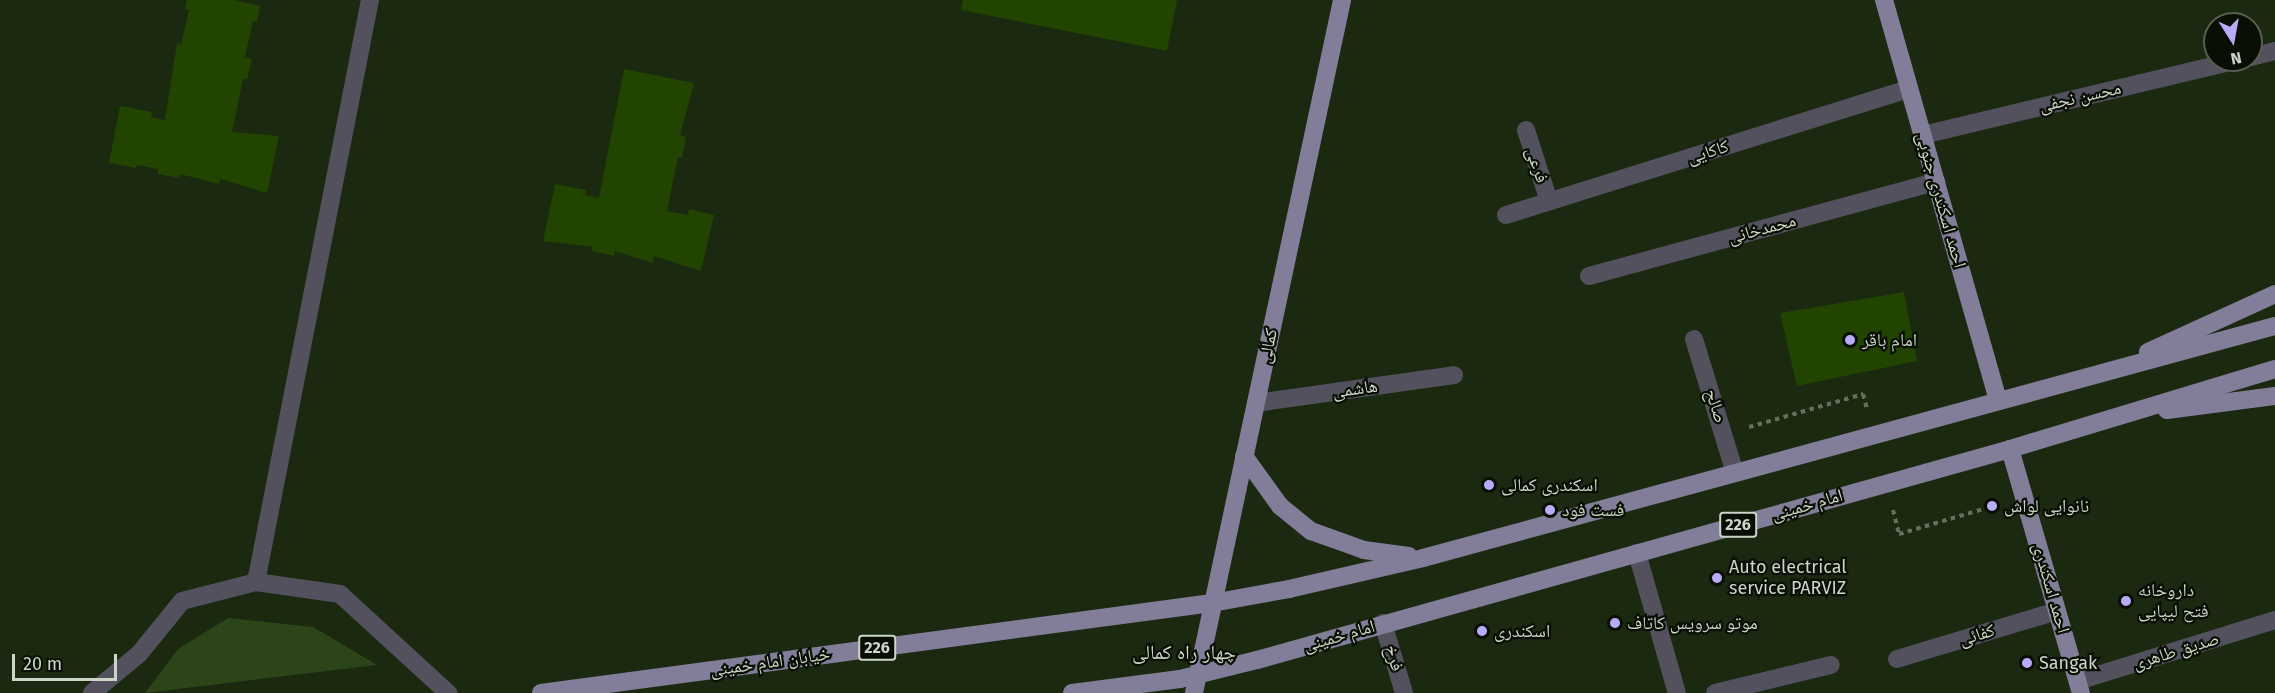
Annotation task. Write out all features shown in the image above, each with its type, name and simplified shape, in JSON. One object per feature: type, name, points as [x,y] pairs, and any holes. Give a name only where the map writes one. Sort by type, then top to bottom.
[{"type":"main road","name":"کمالی","points":[[1194,693],[1342,0]]},
{"type":"main road","name":"احمد اسکندری جنوبی","points":[[1884,0],[1998,401]]},
{"type":"main road","points":[[2100,374],[2275,294]]},
{"type":"main road","name":"226","points":[[1212,603],[1423,558],[2275,326]]},
{"type":"main road","name":"امام خمینی","points":[[1198,674],[2010,448],[2275,369]]},
{"type":"main road","points":[[2112,417],[2275,396]]},
{"type":"main road","name":"احمد اسکندری","points":[[2010,448],[2079,687]]},
{"type":"main road","points":[[1244,456],[1280,506],[1311,531],[1364,550],[1423,558]]},
{"type":"main road","name":"خیابان امام خمینی","points":[[541,693],[1212,603]]},
{"type":"main road","name":"226","points":[[1072,693],[1198,674]]},
{"type":"street","points":[[256,582],[370,0]]},
{"type":"street","name":"محسن نجفی","points":[[1923,135],[2203,68]]},
{"type":"street","name":"کاکایی","points":[[1506,215],[1909,89]]},
{"type":"street","name":"فرعی","points":[[1526,130],[1549,201]]},
{"type":"street","name":"محمدخانی","points":[[1588,276],[1936,182]]},
{"type":"street","name":"صالح","points":[[1694,339],[1735,473]]},
{"type":"street","name":"هاشمی","points":[[1256,403],[1454,375]]},
{"type":"street","points":[[1638,553],[1677,693]]},
{"type":"street","points":[[92,693],[139,654],[182,601],[256,582],[339,594],[448,693]]},
{"type":"street","name":"کفائی","points":[[1897,659],[2057,611]]},
{"type":"street","name":"صدیق طاهری","points":[[2079,687],[2275,621]]},
{"type":"street","name":"فرخ","points":[[1383,623],[1404,693]]},
{"type":"street","points":[[1715,693],[1831,665]]},
{"type":"path","points":[[1754,425],[1863,394]]},
{"type":"path","points":[[1899,534],[2024,497]]},
{"type":"green space","points":[[228,618],[313,627],[377,665],[145,693],[178,649]]},
{"type":"building","points":[[187,0],[233,0],[260,6],[257,22],[253,21],[245,57],[252,59],[247,79],[243,79],[232,132],[279,136],[267,193],[220,179],[219,184],[180,174],[179,178],[158,174],[158,169],[109,163],[120,106],[152,112],[151,117],[165,120],[177,43],[181,45],[189,10],[185,9]]},
{"type":"building","points":[[963,0],[1177,0],[1167,51],[961,10]]},
{"type":"building","points":[[624,69],[694,83],[680,135],[686,137],[682,158],[678,157],[667,211],[688,215],[689,209],[714,215],[701,271],[654,256],[653,263],[615,251],[614,256],[592,251],[593,247],[543,241],[555,184],[586,190],[585,195],[599,198]]},
{"type":"building","name":"امام باقر","points":[[1904,292],[1917,361],[1797,386],[1780,313]]},
{"type":"place","name":"امام باقر","points":[[1850,340]]},
{"type":"place","name":"اسکندری کمالی","points":[[1489,485]]},
{"type":"place","name":"نانوایی لواش","points":[[1992,506]]},
{"type":"place","name":"فست فود","points":[[1550,510]]},
{"type":"place","name":"Auto electrical service PARVIZ","points":[[1717,578]]},
{"type":"place","name":"داروخانه فتح لیپایی","points":[[2126,601]]},
{"type":"place","name":"موتو سرویس کاتاف","points":[[1615,623]]},
{"type":"place","name":"اسکندری","points":[[1482,631]]},
{"type":"place","name":"Sangak","points":[[2027,663]]},
{"type":"district","name":"چهار راه کمالی","points":[[1184,652]]}]
